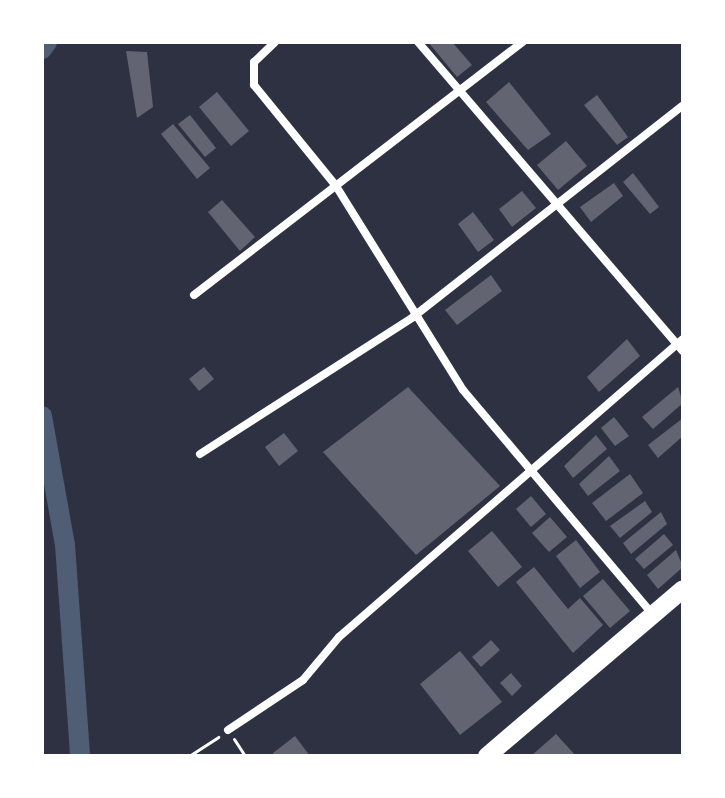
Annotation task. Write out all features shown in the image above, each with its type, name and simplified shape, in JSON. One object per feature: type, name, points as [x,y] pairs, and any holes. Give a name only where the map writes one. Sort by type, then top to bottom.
[{"type":"main road","points":[[487,756],[683,589]]},
{"type":"street","points":[[275,42],[254,62],[254,85],[336,186],[413,317],[527,471],[652,615]]},
{"type":"street","points":[[228,730],[303,680],[339,637],[527,471],[681,345],[418,42]]},
{"type":"street","points":[[194,295],[523,42]]},
{"type":"street","points":[[200,454],[413,317],[561,205],[683,105]]},
{"type":"path","points":[[189,756],[228,730],[245,756]]},
{"type":"building","points":[[428,42],[452,42],[472,65],[457,77]]},
{"type":"building","points":[[126,51],[147,52],[153,107],[137,118]]},
{"type":"building","points":[[509,82],[551,134],[528,150],[486,102]]},
{"type":"building","points":[[217,92],[249,131],[231,146],[199,107]]},
{"type":"building","points":[[597,95],[628,137],[617,145],[584,105]]},
{"type":"building","points":[[190,115],[216,148],[205,157],[178,124]]},
{"type":"building","points":[[173,124],[210,168],[197,179],[161,134]]},
{"type":"building","points":[[566,141],[587,166],[558,190],[537,165]]},
{"type":"building","points":[[633,173],[659,207],[650,214],[623,182]]},
{"type":"building","points":[[614,183],[623,196],[591,222],[580,207]]},
{"type":"building","points":[[522,191],[536,208],[512,227],[499,209]]},
{"type":"building","points":[[222,200],[255,237],[240,251],[208,212]]},
{"type":"building","points":[[473,212],[494,240],[478,252],[458,224]]},
{"type":"building","points":[[491,275],[502,291],[457,325],[445,310]]},
{"type":"building","points":[[627,339],[640,356],[599,392],[587,377]]},
{"type":"building","points":[[204,367],[214,379],[199,391],[189,379]]},
{"type":"building","points":[[408,387],[500,486],[416,555],[323,452]]},
{"type":"building","points":[[678,387],[683,403],[653,429],[642,417]]},
{"type":"building","points":[[614,417],[629,436],[615,446],[601,428]]},
{"type":"building","points":[[683,418],[683,436],[658,458],[648,445]]},
{"type":"building","points":[[284,433],[298,451],[279,466],[265,447]]},
{"type":"building","points":[[596,435],[607,449],[573,478],[564,466]]},
{"type":"building","points":[[609,456],[620,471],[588,496],[579,484]]},
{"type":"building","points":[[630,474],[643,493],[606,521],[592,503]]},
{"type":"building","points":[[531,496],[546,514],[531,527],[516,509]]},
{"type":"building","points":[[645,501],[652,512],[620,538],[610,526]]},
{"type":"building","points":[[661,512],[667,524],[631,554],[623,543]]},
{"type":"building","points":[[550,517],[567,537],[549,552],[532,533]]},
{"type":"building","points":[[492,531],[522,567],[498,587],[468,551]]},
{"type":"building","points":[[664,534],[673,545],[644,569],[635,559]]},
{"type":"building","points":[[576,540],[600,572],[580,588],[556,556]]},
{"type":"building","points":[[676,550],[683,567],[658,589],[647,575]]},
{"type":"building","points":[[534,567],[568,609],[580,598],[603,625],[573,653],[516,582]]},
{"type":"building","points":[[603,579],[630,611],[610,628],[583,596]]},
{"type":"building","points":[[491,640],[500,650],[481,667],[472,657]]},
{"type":"building","points":[[460,651],[502,702],[460,735],[420,684]]},
{"type":"building","points":[[511,673],[522,686],[512,696],[500,683]]},
{"type":"building","points":[[556,734],[576,756],[531,756]]},
{"type":"building","points":[[295,736],[310,756],[275,756],[273,753]]},
{"type":"waterway","points":[[42,49],[47,42]]},
{"type":"waterway","points":[[42,416],[65,545],[80,756]]}]
